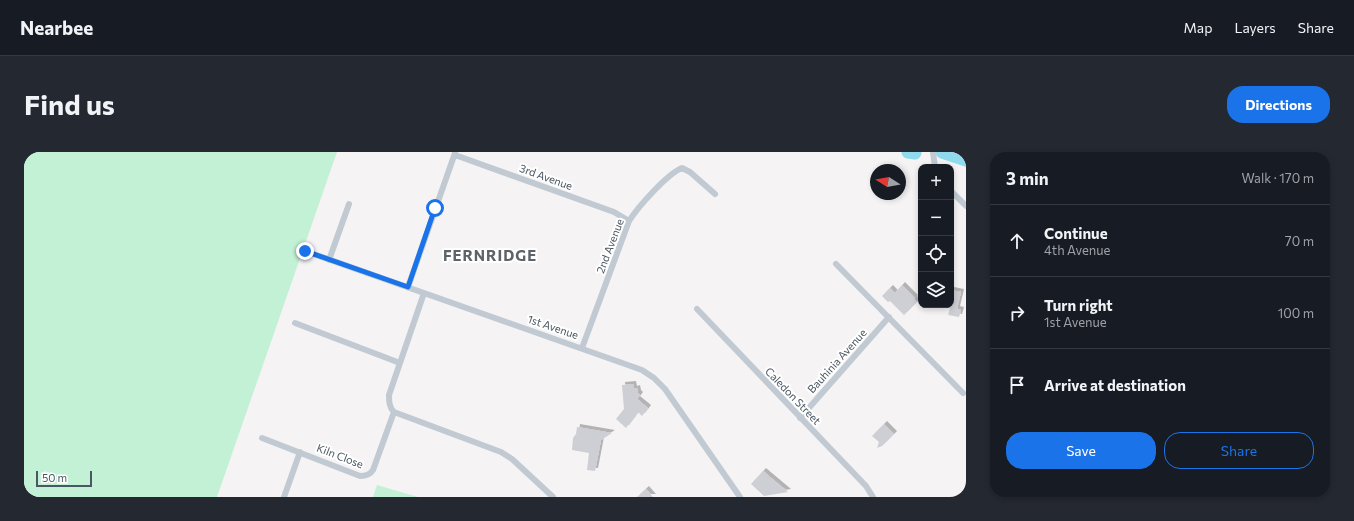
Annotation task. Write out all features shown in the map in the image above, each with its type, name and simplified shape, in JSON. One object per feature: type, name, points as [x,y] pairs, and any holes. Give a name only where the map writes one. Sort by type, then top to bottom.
[{"type":"street","points":[[933,152],[935,164]]},
{"type":"street","points":[[408,287],[455,153]]},
{"type":"street","name":"3rd Avenue","points":[[455,153],[614,212],[629,221]]},
{"type":"street","name":"2nd Avenue","points":[[582,348],[629,221],[655,190],[671,175],[682,168],[690,172],[715,194]]},
{"type":"street","points":[[954,194],[966,206]]},
{"type":"street","points":[[329,260],[349,204]]},
{"type":"street","name":"1st Avenue","points":[[305,251],[642,370],[666,389],[740,497]]},
{"type":"street","points":[[836,264],[963,393]]},
{"type":"street","points":[[424,293],[389,394],[389,404],[391,409],[394,412],[501,452],[512,459],[554,497]]},
{"type":"street","name":"Caledon Street","points":[[696,309],[866,486],[873,497]]},
{"type":"street","name":"Bauhinia Avenue","points":[[800,418],[889,317]]},
{"type":"street","points":[[295,323],[400,363]]},
{"type":"street","name":"Kiln Close","points":[[262,438],[360,476],[369,475],[373,470],[394,412]]},
{"type":"street","points":[[284,497],[300,452]]},
{"type":"green space","points":[[24,152],[337,152],[217,497],[24,497]]},
{"type":"green space","points":[[377,485],[418,497],[373,497]]},
{"type":"building","points":[[902,285],[917,302],[904,315],[890,301],[888,302],[882,296],[890,288],[895,293]]},
{"type":"building","points":[[954,291],[961,292],[957,309],[961,310],[959,317],[948,315],[950,308],[954,308]]},
{"type":"building","points":[[633,384],[634,389],[637,388],[640,395],[637,399],[648,408],[642,416],[638,412],[626,428],[616,419],[624,409],[622,385]]},
{"type":"building","points":[[884,424],[894,434],[882,446],[877,448],[879,442],[872,436]]},
{"type":"building","points":[[577,427],[612,433],[601,440],[595,471],[587,470],[589,453],[572,450],[573,438],[576,434]]},
{"type":"building","points":[[763,471],[788,492],[764,496],[751,484]]},
{"type":"building","points":[[646,489],[653,497],[637,497]]},
{"type":"waterway","points":[[908,152],[915,153]]},
{"type":"waterway","points":[[942,152],[966,160]]},
{"type":"district","name":"FERNRIDGE","points":[[490,256]]},
{"type":"route","points":[[305,251],[408,287],[435,208]]}]
